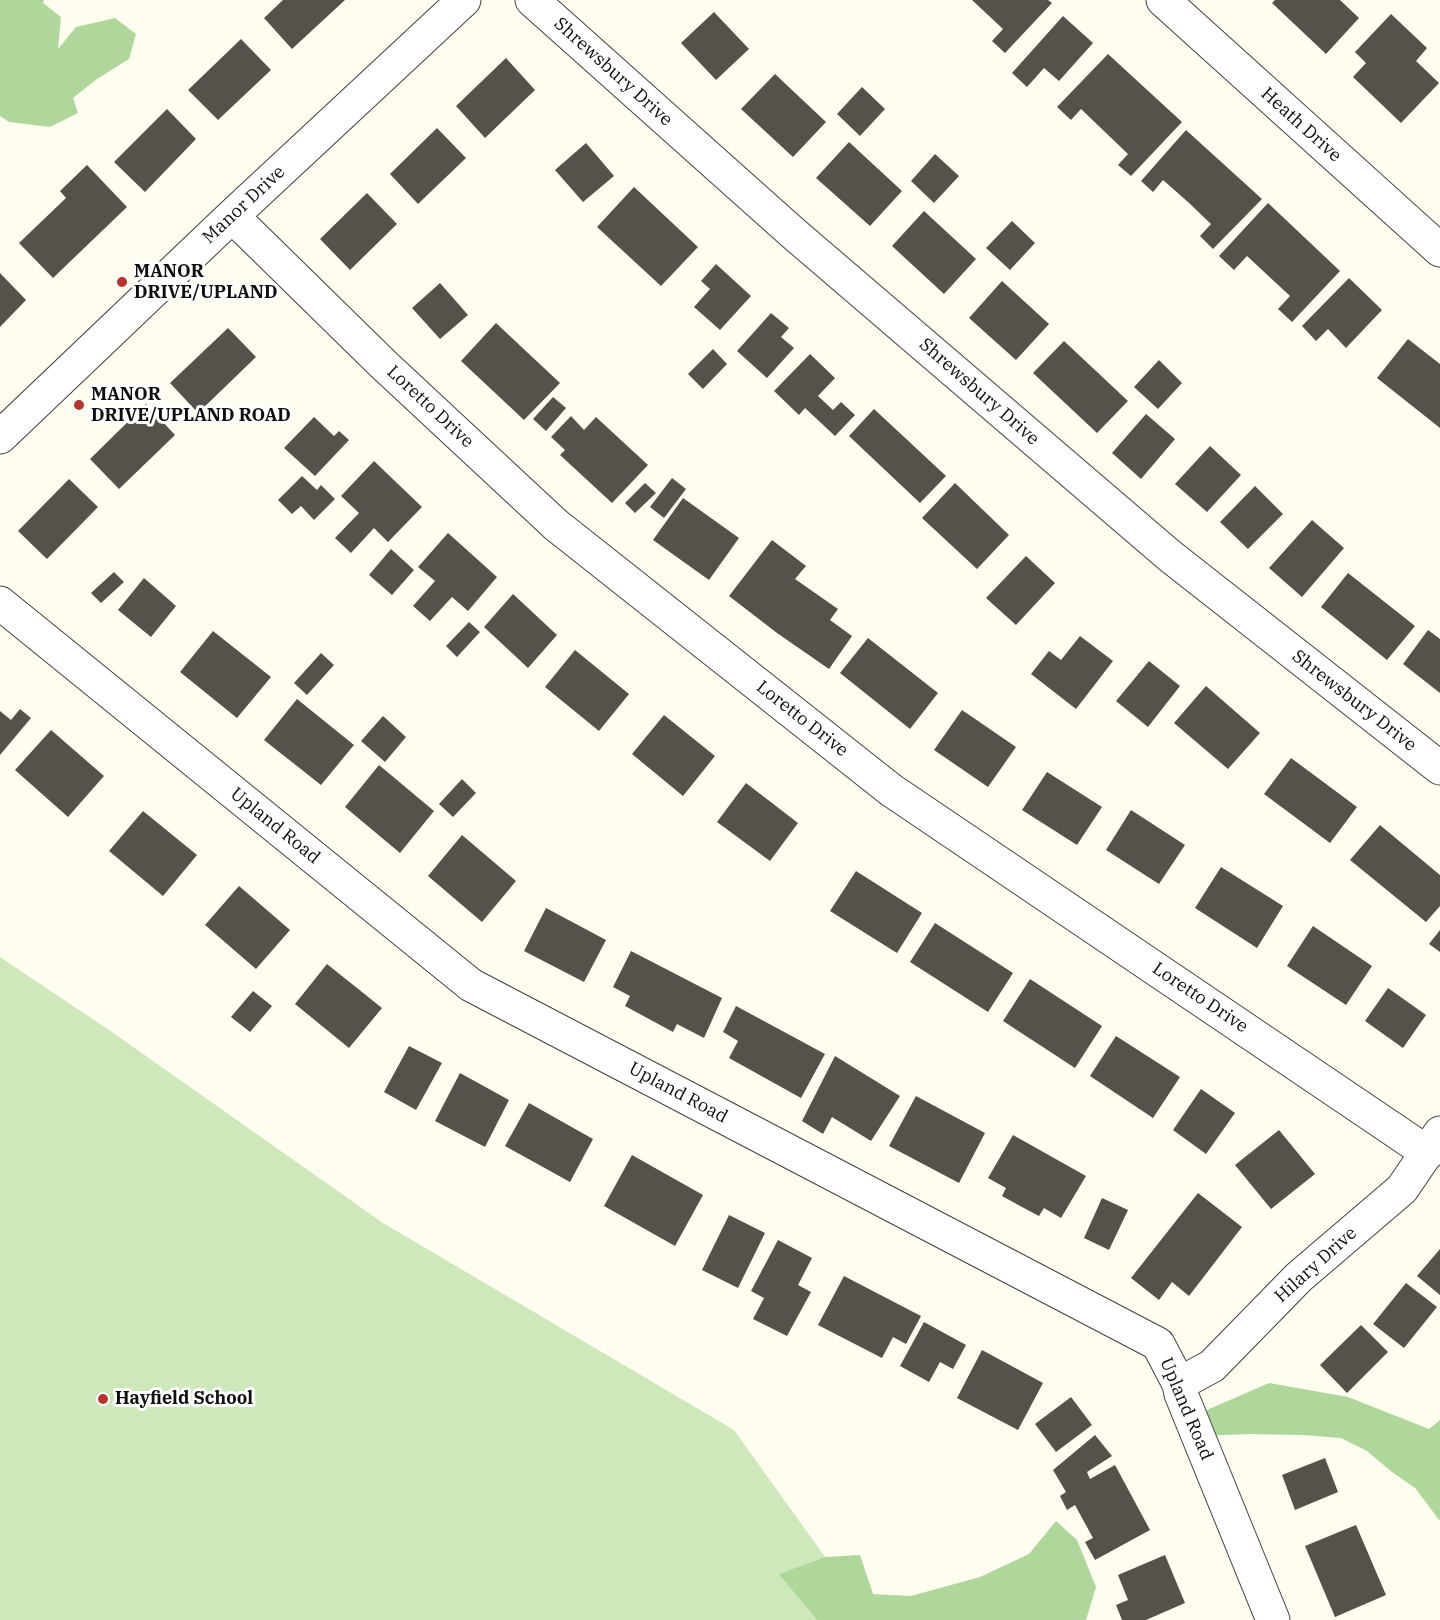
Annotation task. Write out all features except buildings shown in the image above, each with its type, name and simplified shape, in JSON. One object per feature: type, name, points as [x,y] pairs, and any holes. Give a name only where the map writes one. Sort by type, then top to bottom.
[{"type":"street","name":"Manor Drive","points":[[0,437],[232,216],[464,0]]},
{"type":"street","name":"Shrewsbury Drive","points":[[532,0],[793,233],[1170,556],[1440,768]]},
{"type":"street","name":"Heath Drive","points":[[1163,0],[1440,250]]},
{"type":"street","name":"Loretto Drive","points":[[232,216],[384,364],[556,525],[891,790],[1434,1143]]},
{"type":"street","name":"Upland Road","points":[[0,603],[471,985],[1158,1344],[1179,1384],[1188,1413],[1273,1620]]},
{"type":"street","name":"Hilary Drive","points":[[1179,1384],[1212,1366],[1299,1277],[1402,1189],[1434,1143]]},
{"type":"green space","points":[[0,0],[44,0],[43,3],[61,17],[58,49],[76,27],[115,18],[136,34],[129,59],[97,79],[73,98],[78,113],[50,127],[9,122],[0,116]]},
{"type":"green space","points":[[0,957],[109,1030],[383,1223],[734,1430],[825,1557],[780,1574],[817,1620],[0,1620]]},
{"type":"green space","points":[[1269,1383],[1348,1397],[1429,1429],[1440,1420],[1440,1521],[1415,1488],[1367,1451],[1341,1438],[1248,1434],[1202,1436],[1193,1416]]},
{"type":"green space","points":[[1056,1521],[1077,1540],[1096,1587],[1086,1620],[817,1620],[779,1574],[825,1557],[860,1555],[873,1594],[911,1596],[980,1577],[1029,1554]]},
{"type":"place","name":"MANOR DRIVE/UPLAND","points":[[122,282]]},
{"type":"place","name":"MANOR DRIVE/UPLAND ROAD","points":[[79,405]]},
{"type":"place","name":"Hayfield School","points":[[103,1399]]}]
